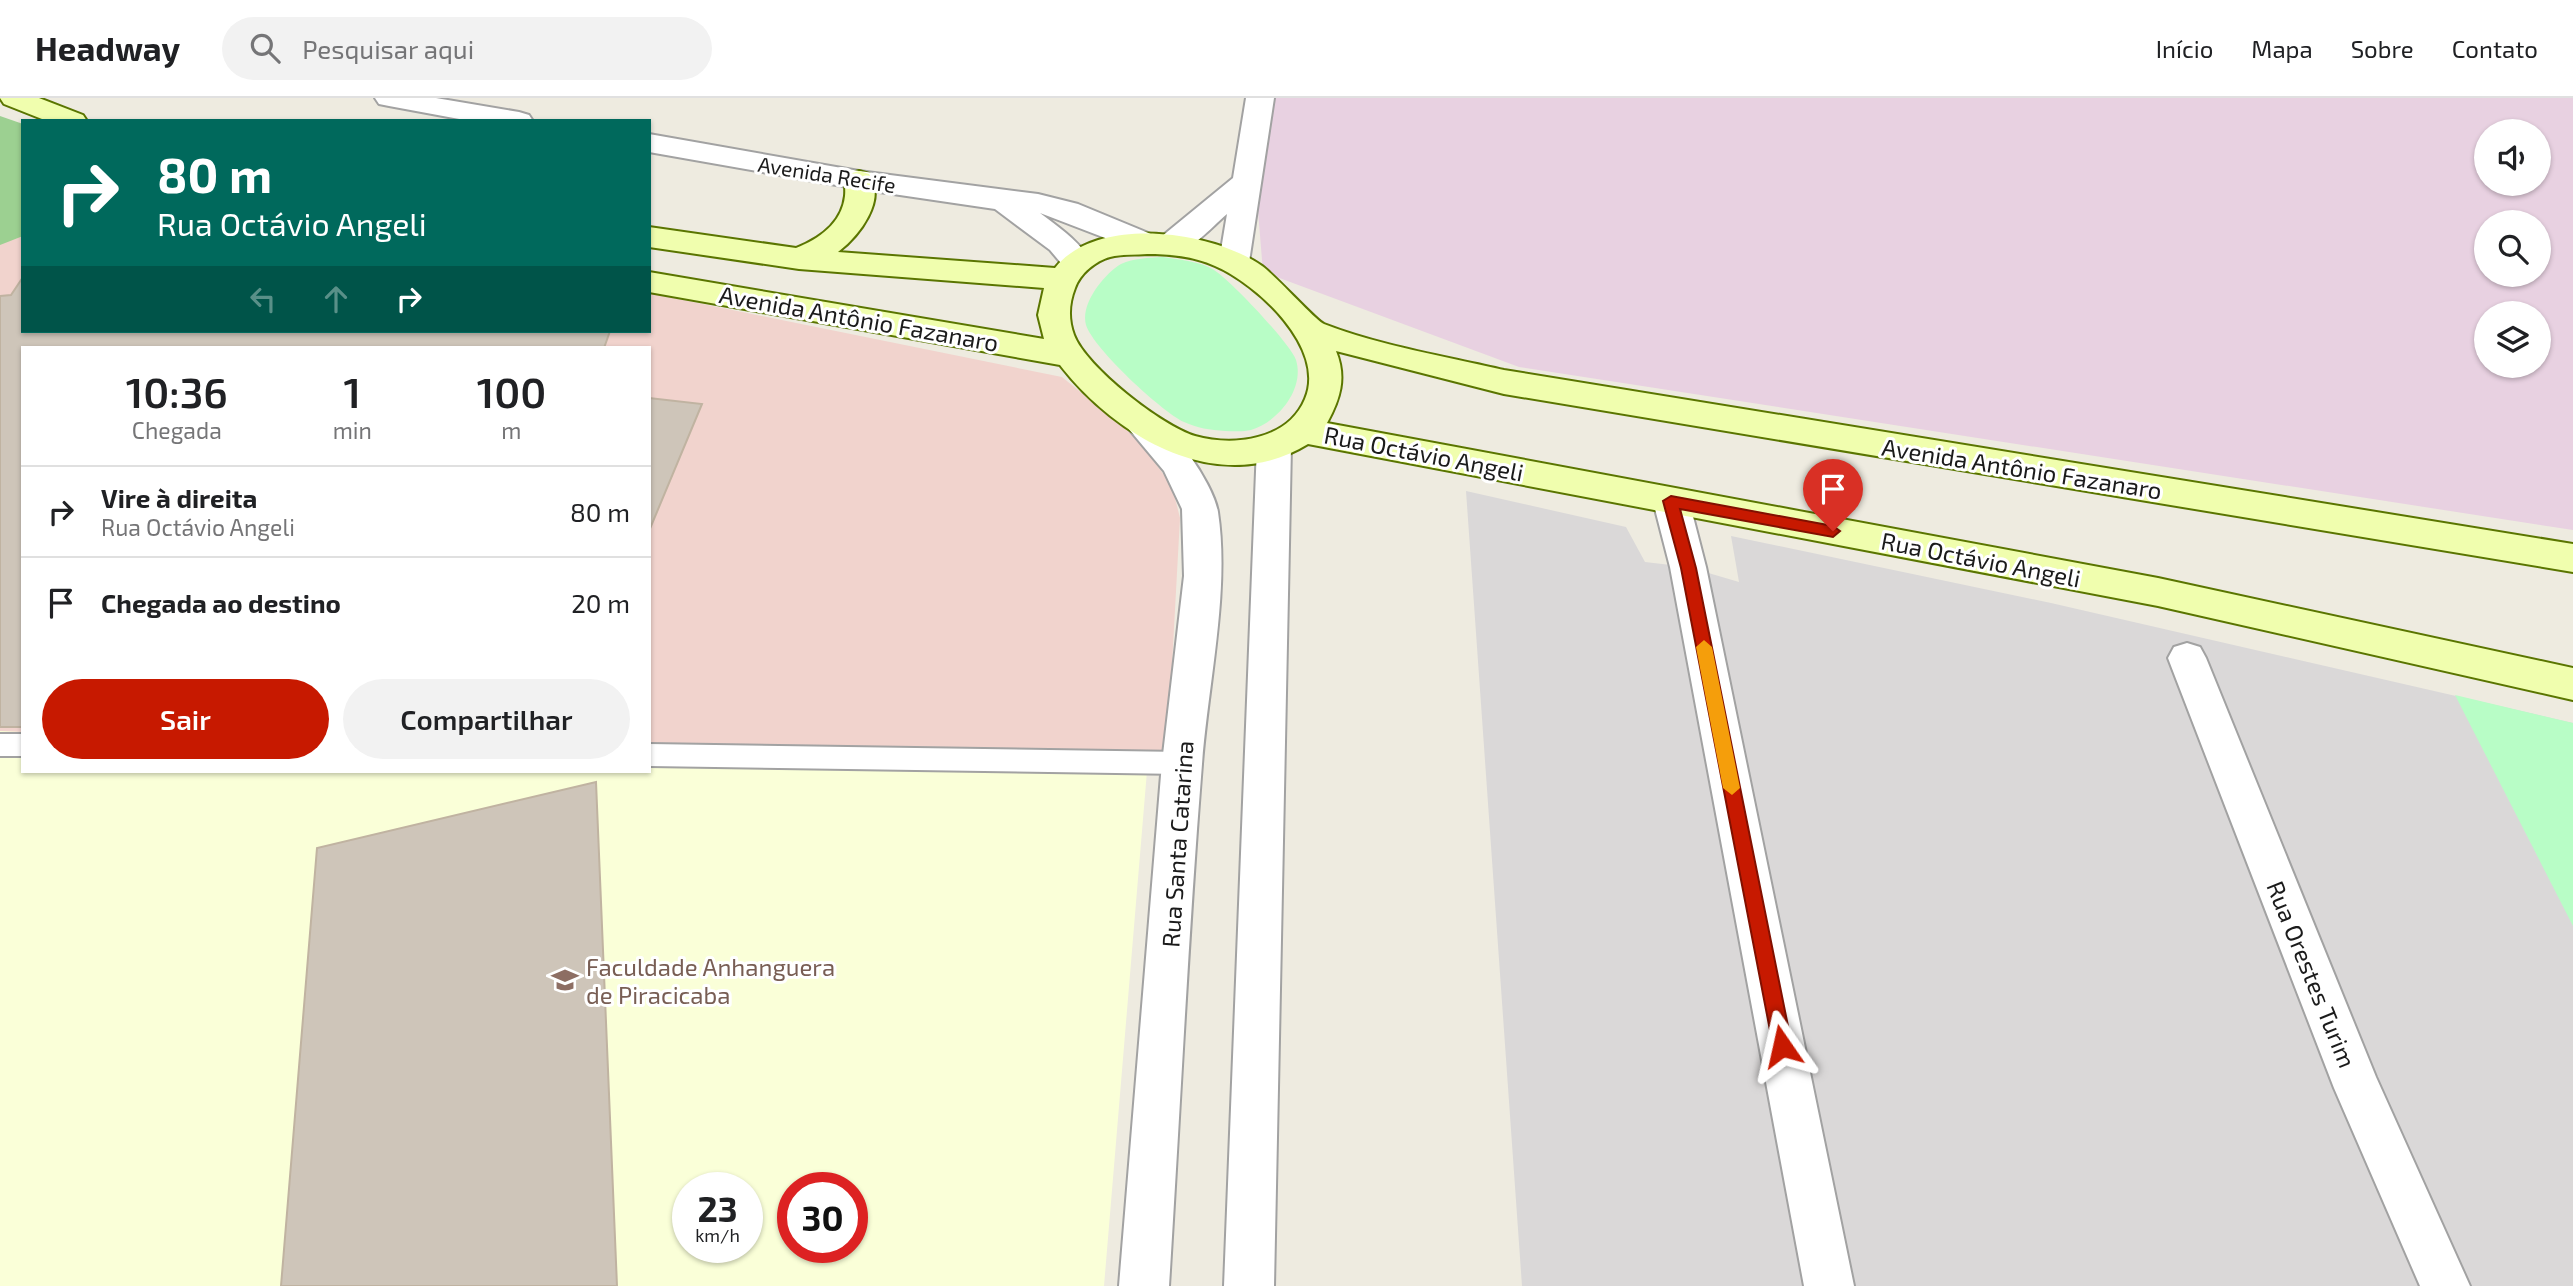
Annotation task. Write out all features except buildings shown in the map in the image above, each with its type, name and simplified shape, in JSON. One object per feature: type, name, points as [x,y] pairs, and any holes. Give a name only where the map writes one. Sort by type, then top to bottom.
[{"type":"main road","points":[[14,98],[65,117]]},
{"type":"main road","points":[[799,259],[824,247],[846,228],[859,204],[859,180]]},
{"type":"main road","name":"Avenida Antônio Fazanaro","points":[[651,237],[799,259],[1070,270]]},
{"type":"main road","points":[[1160,244],[1234,262],[1270,287],[1309,331],[1325,367],[1326,390],[1289,438],[1223,452],[1188,447],[1140,422],[1069,355],[1059,337],[1052,306],[1070,270],[1099,250],[1160,244]]},
{"type":"main road","name":"Avenida Antônio Fazanaro","points":[[651,282],[1069,355]]},
{"type":"main road","name":"Avenida Antônio Fazanaro","points":[[1309,331],[1369,350],[1504,382],[2573,558]]},
{"type":"main road","name":"Rua Octávio Angeli","points":[[1289,438],[1671,501],[2158,592],[2573,684]]},
{"type":"street","points":[[389,98],[508,119]]},
{"type":"street","points":[[1234,262],[1260,98]]},
{"type":"street","name":"Avenida Recife","points":[[651,144],[859,180],[1004,201],[1038,203],[1160,244]]},
{"type":"street","points":[[1160,244],[1249,180]]},
{"type":"street","name":"Avenida Recife","points":[[1004,201],[1061,243],[1070,270]]},
{"type":"street","name":"Rua Santa Catarina","points":[[1140,422],[1178,464],[1200,509],[1202,576],[1182,763],[1144,1286]]},
{"type":"street","points":[[1249,1286],[1289,438]]},
{"type":"street","points":[[1671,501],[1688,568],[1829,1286]]},
{"type":"street","name":"Rua Orestes Turim","points":[[2188,658],[2357,1088],[2445,1286]]},
{"type":"lane","points":[[0,745],[21,745]]},
{"type":"lane","points":[[651,755],[1182,763]]},
{"type":"shaded area","points":[[1255,98],[2573,98],[2573,530],[1519,367],[1263,272],[1254,162]]},
{"type":"shaded area","points":[[21,225],[21,333],[651,333],[651,293],[1062,377],[1137,438],[1172,486],[1180,518],[1167,756],[651,747],[651,346],[21,346],[21,737],[0,737],[0,234]]},
{"type":"shaded area","points":[[1466,491],[1626,527],[1645,562],[1688,567],[1739,582],[1731,536],[2051,603],[2573,723],[2573,1286],[1522,1286]]},
{"type":"shaded area","name":"Faculdade Anhanguera de Piracicaba","points":[[0,731],[21,732],[21,773],[651,773],[651,754],[1147,771],[1104,1286],[0,1286]]},
{"type":"green space","points":[[0,116],[21,123],[21,237],[0,245]]},
{"type":"green space","points":[[1163,257],[1196,263],[1214,270],[1259,312],[1291,352],[1296,360],[1297,382],[1287,403],[1271,420],[1248,431],[1225,431],[1184,422],[1160,406],[1129,378],[1091,335],[1086,325],[1087,308],[1095,290],[1108,275],[1126,262]]},
{"type":"green space","points":[[2455,695],[2573,723],[2573,926]]},
{"type":"slow traffic","points":[[1704,647],[1732,788]]},
{"type":"place","name":"Faculdade Anhanguera de Piracicaba","points":[[565,980]]},
{"type":"route","points":[[1782,1046],[1688,568],[1671,501],[1833,531]]}]
